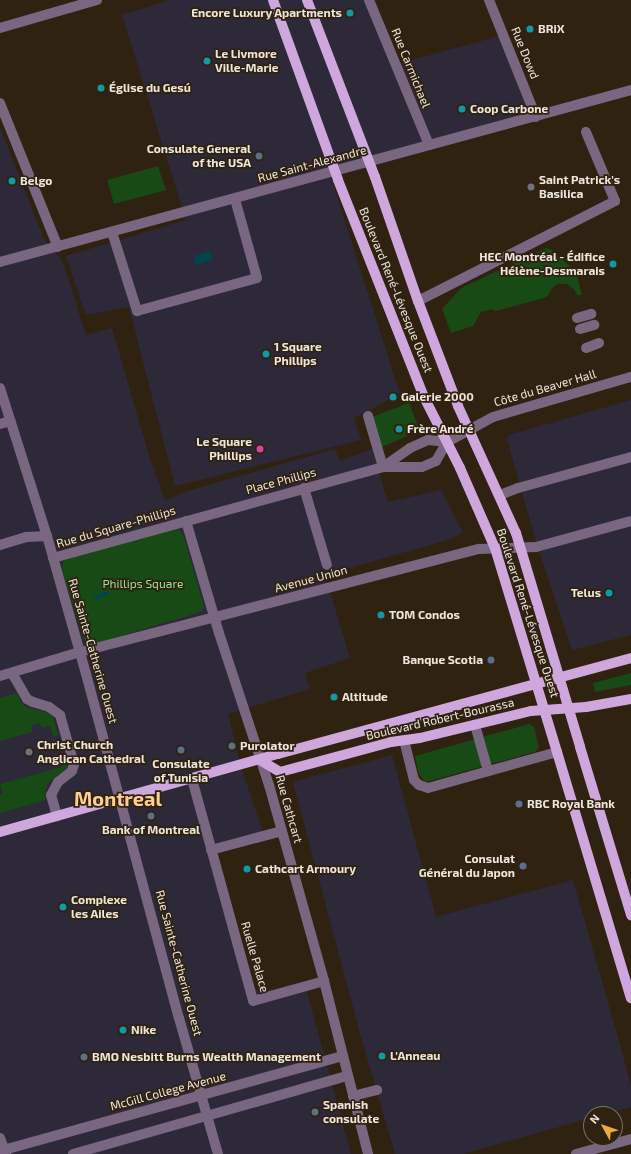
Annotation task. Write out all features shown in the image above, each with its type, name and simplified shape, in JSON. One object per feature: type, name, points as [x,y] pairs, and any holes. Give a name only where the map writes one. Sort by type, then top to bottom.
[{"type":"main road","name":"Boulevard René-Lévesque Ouest","points":[[273,0],[335,172],[424,397],[447,442],[495,548],[631,998]]},
{"type":"main road","name":"Boulevard René-Lévesque Ouest","points":[[307,0],[369,162],[418,301],[460,411],[500,495],[521,548],[631,916]]},
{"type":"main road","name":"Boulevard Robert-Bourassa","points":[[0,832],[278,754],[631,658]]},
{"type":"main road","name":"Boulevard Robert-Bourassa","points":[[260,760],[280,772],[404,740],[475,726],[531,711],[569,709],[631,699]]},
{"type":"street","points":[[0,28],[97,0]]},
{"type":"street","name":"Rue Carmichael","points":[[369,0],[429,145]]},
{"type":"street","name":"Rue Dowd","points":[[489,0],[536,117]]},
{"type":"street","name":"Rue Saint-Alexandre","points":[[0,262],[335,172],[631,90]]},
{"type":"street","points":[[0,103],[58,247]]},
{"type":"street","points":[[418,301],[615,201],[586,132]]},
{"type":"street","points":[[112,232],[137,311],[257,278],[235,199]]},
{"type":"street","points":[[577,318],[591,314]]},
{"type":"street","points":[[580,329],[594,324]]},
{"type":"street","points":[[586,348],[599,343]]},
{"type":"street","name":"Côte du Beaver Hall","points":[[447,442],[468,429],[493,417],[631,377]]},
{"type":"street","name":"Rue Sainte-Catherine Ouest","points":[[0,388],[47,536],[121,798],[179,1018],[203,1096],[218,1154]]},
{"type":"street","points":[[368,416],[383,468]]},
{"type":"street","points":[[0,424],[11,421]]},
{"type":"street","points":[[428,440],[447,442],[436,461],[422,467],[383,468],[410,448],[428,440]]},
{"type":"street","points":[[500,495],[518,488],[631,457]]},
{"type":"street","name":"Place Phillips","points":[[186,520],[383,468]]},
{"type":"street","points":[[304,488],[327,565]]},
{"type":"street","name":"Rue du Square-Phillips","points":[[53,558],[186,520]]},
{"type":"street","name":"Rue Cathcart","points":[[186,520],[215,618],[269,785],[324,981],[368,1154]]},
{"type":"street","name":"Avenue Union","points":[[0,676],[80,652],[479,549],[536,547],[631,521]]},
{"type":"street","points":[[0,545],[26,537],[47,536]]},
{"type":"street","points":[[12,673],[27,699],[49,707],[60,715],[74,764],[72,771],[58,782],[51,795],[57,816]]},
{"type":"street","points":[[475,726],[488,771]]},
{"type":"street","points":[[404,740],[413,777],[421,786],[431,787],[557,752]]},
{"type":"street","name":"Ruelle Palace","points":[[192,779],[254,1001],[324,981]]},
{"type":"street","points":[[211,850],[282,831]]},
{"type":"street","name":"McGill College Avenue","points":[[3,1151],[342,1056]]},
{"type":"street","points":[[73,1154],[347,1076]]},
{"type":"street","points":[[353,1096],[377,1090]]},
{"type":"street","points":[[0,1138],[3,1151]]},
{"type":"street","points":[[576,1154],[631,1139]]},
{"type":"shaded area","points":[[170,0],[366,0],[394,65],[499,36],[531,113],[328,168],[400,394],[354,418],[361,440],[175,486],[129,307],[86,315],[66,256],[186,220],[122,15]]},
{"type":"shaded area","points":[[0,127],[43,237],[63,262],[86,335],[112,328],[149,456],[165,500],[191,490],[335,449],[340,461],[372,449],[388,502],[441,490],[463,532],[454,538],[325,575],[350,658],[305,673],[310,689],[228,714],[241,767],[265,838],[217,851],[255,989],[261,992],[304,981],[351,1154],[0,1154]]},
{"type":"shaded area","points":[[631,400],[631,635],[572,650],[537,545],[507,439],[509,435]]},
{"type":"shaded area","points":[[392,755],[436,917],[573,880],[631,1086],[631,1107],[623,1109],[623,1106],[583,1106],[583,1120],[463,1154],[395,1154],[361,1037],[293,782]]},
{"type":"green space","points":[[158,166],[166,190],[114,204],[107,180]]},
{"type":"green space","points":[[546,248],[552,250],[576,272],[582,295],[577,295],[574,289],[567,284],[558,284],[552,288],[547,297],[496,311],[492,309],[481,312],[473,326],[451,333],[442,309],[461,288]]},
{"type":"green space","points":[[409,403],[418,426],[405,432],[407,436],[382,447],[372,417]]},
{"type":"green space","name":"Phillips Square","points":[[173,529],[180,530],[184,537],[204,607],[201,612],[86,646],[62,570],[63,562],[68,559]]},
{"type":"green space","points":[[631,673],[631,685],[595,692],[593,683]]},
{"type":"green space","points":[[17,693],[21,702],[26,707],[49,713],[53,717],[58,735],[53,736],[50,726],[42,728],[40,723],[31,726],[33,732],[0,741],[0,698]]},
{"type":"green space","points":[[529,724],[534,727],[539,747],[535,752],[430,781],[424,781],[419,774],[415,756]]},
{"type":"green space","points":[[64,756],[67,768],[48,783],[45,791],[46,800],[0,813],[0,795],[3,794],[0,784],[62,767],[60,760]]},
{"type":"water","points":[[210,251],[213,260],[196,265],[194,256]]},
{"type":"water","points":[[108,591],[109,595],[95,600],[94,596]]},
{"type":"place","name":"Encore Luxury Apartments","points":[[350,13]]},
{"type":"place","name":"BRiX","points":[[530,29]]},
{"type":"place","name":"Le Livmore Ville-Marie","points":[[207,61]]},
{"type":"place","name":"Église du Gesú","points":[[101,88]]},
{"type":"place","name":"Coop Carbone","points":[[462,109]]},
{"type":"place","name":"Consulate General of the USA","points":[[259,156]]},
{"type":"place","name":"Belgo","points":[[12,181]]},
{"type":"place","name":"Saint Patrick's Basilica","points":[[531,187]]},
{"type":"place","name":"HEC Montréal - Édifice Hélène-Desmarais","points":[[613,264]]},
{"type":"place","name":"1 Square Phillips","points":[[266,354]]},
{"type":"place","name":"Galerie 2000","points":[[393,397]]},
{"type":"place","name":"Frère André","points":[[399,429]]},
{"type":"place","name":"Le Square Phillips","points":[[260,449]]},
{"type":"place","name":"Telus","points":[[609,593]]},
{"type":"place","name":"TOM Condos","points":[[381,615]]},
{"type":"place","name":"Banque Scotia","points":[[491,660]]},
{"type":"place","name":"Altitude","points":[[334,697]]},
{"type":"place","name":"Purolator","points":[[232,746]]},
{"type":"place","name":"Consulate of Tunisia","points":[[181,750]]},
{"type":"place","name":"Christ Church Anglican Cathedral","points":[[29,752]]},
{"type":"place","name":"RBC Royal Bank","points":[[519,804]]},
{"type":"place","name":"Bank of Montreal","points":[[151,816]]},
{"type":"place","name":"Consulat Général du Japon","points":[[523,866]]},
{"type":"place","name":"Cathcart Armoury","points":[[247,869]]},
{"type":"place","name":"Complexe les Ailes","points":[[63,907]]},
{"type":"place","name":"Nike","points":[[123,1030]]},
{"type":"place","name":"L’Anneau","points":[[382,1056]]},
{"type":"place","name":"BMO Nesbitt Burns Wealth Management","points":[[84,1057]]},
{"type":"place","name":"Spanish consulate","points":[[315,1112]]},
{"type":"district","name":"Montreal","points":[[118,798]]}]
